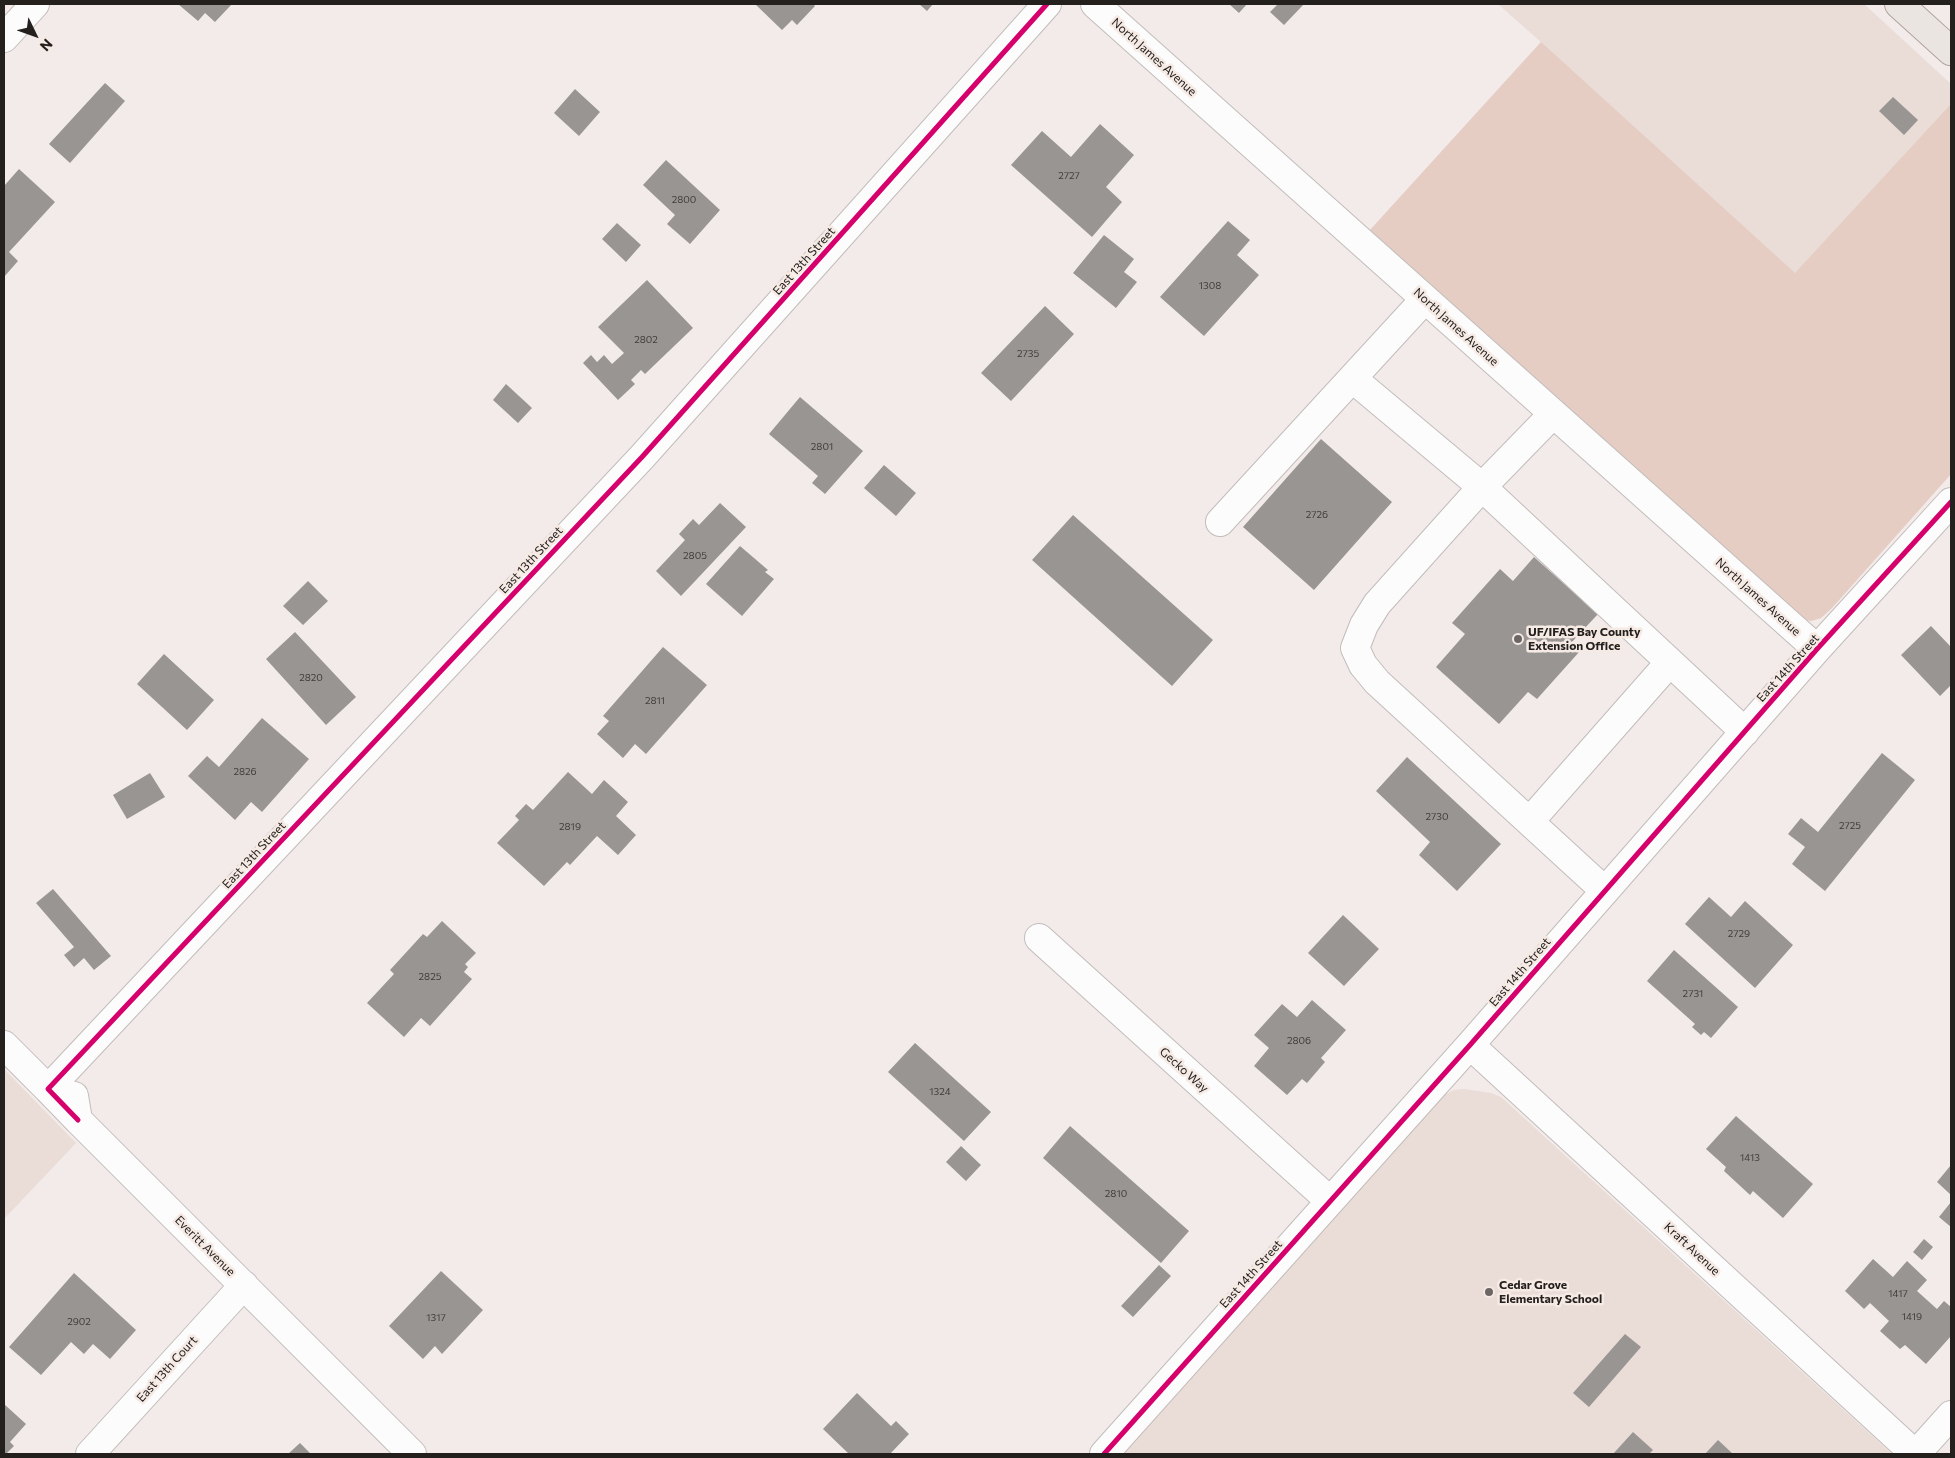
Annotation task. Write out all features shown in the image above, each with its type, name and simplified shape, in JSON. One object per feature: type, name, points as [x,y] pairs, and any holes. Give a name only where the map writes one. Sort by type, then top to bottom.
[{"type":"main road","points":[[1899,4],[1951,51]]},
{"type":"street","points":[[4,38],[35,4]]},
{"type":"street","name":"East 13th Street","points":[[48,1089],[642,457],[1047,4]]},
{"type":"street","name":"North James Avenue","points":[[1095,4],[1817,649]]},
{"type":"street","points":[[1220,522],[1425,299]]},
{"type":"street","points":[[1353,379],[1482,487],[1745,732]]},
{"type":"street","points":[[1554,414],[1482,487],[1377,604],[1364,625],[1355,648],[1363,665],[1377,682],[1605,891]]},
{"type":"street","name":"East 14th Street","points":[[1104,1454],[1470,1044],[1817,649],[1951,502]]},
{"type":"street","points":[[1530,821],[1670,662]]},
{"type":"street","name":"Gecko Way","points":[[1039,938],[1330,1201]]},
{"type":"street","name":"Kraft Avenue","points":[[1470,1044],[1916,1454]]},
{"type":"street","points":[[4,1045],[48,1089]]},
{"type":"street","name":"Everitt Avenue","points":[[48,1089],[412,1454]]},
{"type":"street","name":"East 13th Court","points":[[90,1454],[244,1284]]},
{"type":"street","points":[[1916,1454],[1951,1415]]},
{"type":"shaded area","points":[[1498,4],[1864,4],[1951,84],[1951,474],[1821,618],[1811,621],[1781,606],[1370,230],[1541,42]]},
{"type":"shaded area","points":[[1541,42],[1795,273],[1951,104],[1951,474],[1821,618],[1811,621],[1801,619],[1781,606],[1370,230]]},
{"type":"shaded area","points":[[4,1069],[76,1143],[4,1219]]},
{"type":"shaded area","name":"Cedar Grove Elementary School","points":[[1464,1089],[1491,1093],[1501,1097],[1892,1454],[1119,1454],[1437,1099],[1454,1090]]},
{"type":"building","points":[[178,4],[232,4],[215,22],[205,13],[198,21]]},
{"type":"building","points":[[755,4],[813,4],[815,6],[797,25],[792,20],[782,30]]},
{"type":"building","points":[[919,4],[933,4],[927,11]]},
{"type":"building","points":[[1229,4],[1247,4],[1239,13]]},
{"type":"building","points":[[1278,4],[1304,4],[1284,25],[1270,12]]},
{"type":"building","points":[[105,83],[125,101],[70,163],[49,144]]},
{"type":"building","points":[[575,89],[600,112],[579,136],[554,113]]},
{"type":"building","points":[[1893,97],[1918,120],[1904,135],[1879,111]]},
{"type":"building","points":[[1100,124],[1134,155],[1106,187],[1122,202],[1092,237],[1011,165],[1042,131],[1071,157]]},
{"type":"building","points":[[666,160],[720,210],[690,244],[667,224],[675,215],[643,185]]},
{"type":"building","points":[[19,169],[55,202],[9,252],[18,261],[4,277],[4,186]]},
{"type":"building","points":[[1228,221],[1250,240],[1237,255],[1259,275],[1204,336],[1160,297]]},
{"type":"building","points":[[617,223],[641,245],[626,262],[602,239]]},
{"type":"building","points":[[1104,235],[1134,259],[1124,272],[1137,282],[1116,308],[1073,273]]},
{"type":"building","points":[[647,280],[693,328],[645,374],[641,370],[631,380],[635,384],[618,400],[583,363],[591,355],[597,362],[604,355],[612,364],[624,353],[598,327]]},
{"type":"building","points":[[1045,306],[1074,334],[1011,401],[981,373]]},
{"type":"building","points":[[506,384],[532,408],[518,423],[493,400]]},
{"type":"building","points":[[800,397],[863,451],[825,494],[812,483],[818,476],[769,434]]},
{"type":"building","points":[[1321,439],[1392,502],[1314,590],[1243,527]]},
{"type":"building","points":[[884,465],[916,493],[896,516],[864,488]]},
{"type":"building","points":[[720,503],[746,527],[681,596],[656,571],[685,540],[679,534],[693,519],[699,525]]},
{"type":"building","points":[[1073,515],[1213,640],[1172,686],[1032,560]]},
{"type":"building","points":[[740,546],[768,570],[765,572],[774,579],[742,616],[706,584]]},
{"type":"building","name":"UF/IFAS Bay County Extension Office","points":[[1534,557],[1598,614],[1571,643],[1580,651],[1537,699],[1528,692],[1499,724],[1436,667],[1465,634],[1452,623],[1500,569],[1513,581]]},
{"type":"building","points":[[308,581],[328,601],[303,625],[283,606]]},
{"type":"building","points":[[1931,626],[1951,647],[1951,685],[1940,696],[1901,655]]},
{"type":"building","points":[[295,632],[356,697],[326,725],[266,659]]},
{"type":"building","points":[[663,647],[707,685],[646,754],[635,744],[623,758],[597,734],[609,721],[603,716]]},
{"type":"building","points":[[164,654],[214,700],[187,730],[137,684]]},
{"type":"building","points":[[262,718],[309,759],[262,812],[251,802],[235,820],[188,776],[207,756],[219,767]]},
{"type":"building","points":[[1882,753],[1915,780],[1825,891],[1792,864],[1805,847],[1788,834],[1801,818],[1818,832]]},
{"type":"building","points":[[1407,757],[1501,844],[1457,891],[1419,855],[1430,842],[1376,791]]},
{"type":"building","points":[[568,772],[592,794],[604,780],[628,802],[616,816],[636,835],[618,855],[597,836],[570,865],[567,862],[544,886],[497,843],[519,820],[515,816],[526,804],[533,810]]},
{"type":"building","points":[[150,773],[165,797],[127,819],[113,795]]},
{"type":"building","points":[[53,889],[111,956],[94,970],[84,958],[74,967],[64,955],[74,947],[36,903]]},
{"type":"building","points":[[1709,897],[1731,917],[1745,901],[1793,945],[1755,988],[1685,924]]},
{"type":"building","points":[[1343,915],[1379,949],[1344,986],[1308,953]]},
{"type":"building","points":[[442,921],[476,953],[465,964],[468,967],[464,972],[472,979],[430,1026],[421,1018],[404,1037],[367,1003],[394,974],[390,970],[423,934],[427,937]]},
{"type":"building","points":[[1674,950],[1738,1007],[1711,1038],[1704,1032],[1701,1035],[1692,1027],[1695,1024],[1647,981]]},
{"type":"building","points":[[1312,1000],[1346,1030],[1321,1058],[1325,1062],[1307,1083],[1302,1079],[1287,1095],[1254,1066],[1269,1048],[1254,1035],[1282,1004],[1297,1017]]},
{"type":"building","points":[[915,1043],[991,1112],[964,1141],[888,1072]]},
{"type":"building","points":[[1736,1116],[1813,1184],[1783,1218],[1753,1191],[1750,1195],[1724,1171],[1726,1167],[1706,1149]]},
{"type":"building","points":[[1070,1126],[1189,1231],[1161,1263],[1043,1158]]},
{"type":"building","points":[[961,1146],[981,1165],[966,1181],[946,1162]]},
{"type":"building","points":[[1951,1165],[1951,1195],[1937,1182]]},
{"type":"building","points":[[1951,1202],[1951,1227],[1939,1217]]},
{"type":"building","points":[[1924,1239],[1933,1247],[1922,1260],[1913,1252]]},
{"type":"building","points":[[1873,1259],[1893,1277],[1907,1261],[1927,1280],[1917,1291],[1937,1309],[1944,1301],[1951,1307],[1951,1336],[1926,1364],[1905,1345],[1900,1349],[1880,1331],[1889,1321],[1870,1303],[1864,1309],[1845,1291]]},
{"type":"building","points":[[1159,1265],[1171,1276],[1133,1317],[1121,1306]]},
{"type":"building","points":[[441,1271],[483,1310],[442,1354],[435,1346],[423,1359],[389,1326]]},
{"type":"building","points":[[74,1273],[136,1330],[110,1359],[93,1344],[84,1354],[71,1342],[41,1375],[9,1347]]},
{"type":"building","points":[[1625,1334],[1641,1347],[1589,1407],[1573,1393]]},
{"type":"building","points":[[857,1393],[891,1426],[896,1421],[909,1434],[890,1454],[849,1454],[823,1429]]},
{"type":"building","points":[[4,1404],[26,1424],[10,1442],[14,1446],[6,1454],[4,1454]]},
{"type":"building","points":[[1633,1432],[1653,1450],[1649,1454],[1613,1454]]},
{"type":"building","points":[[1718,1440],[1733,1454],[1705,1454]]},
{"type":"building","points":[[300,1443],[311,1454],[288,1454]]},
{"type":"cycle path","points":[[78,1120],[48,1089],[642,457],[1047,4]]},
{"type":"cycle path","points":[[1104,1454],[1470,1045],[1817,649],[1951,502]]},
{"type":"place","name":"UF/IFAS Bay County Extension Office","points":[[1518,639]]},
{"type":"place","name":"Cedar Grove Elementary School","points":[[1489,1292]]}]
